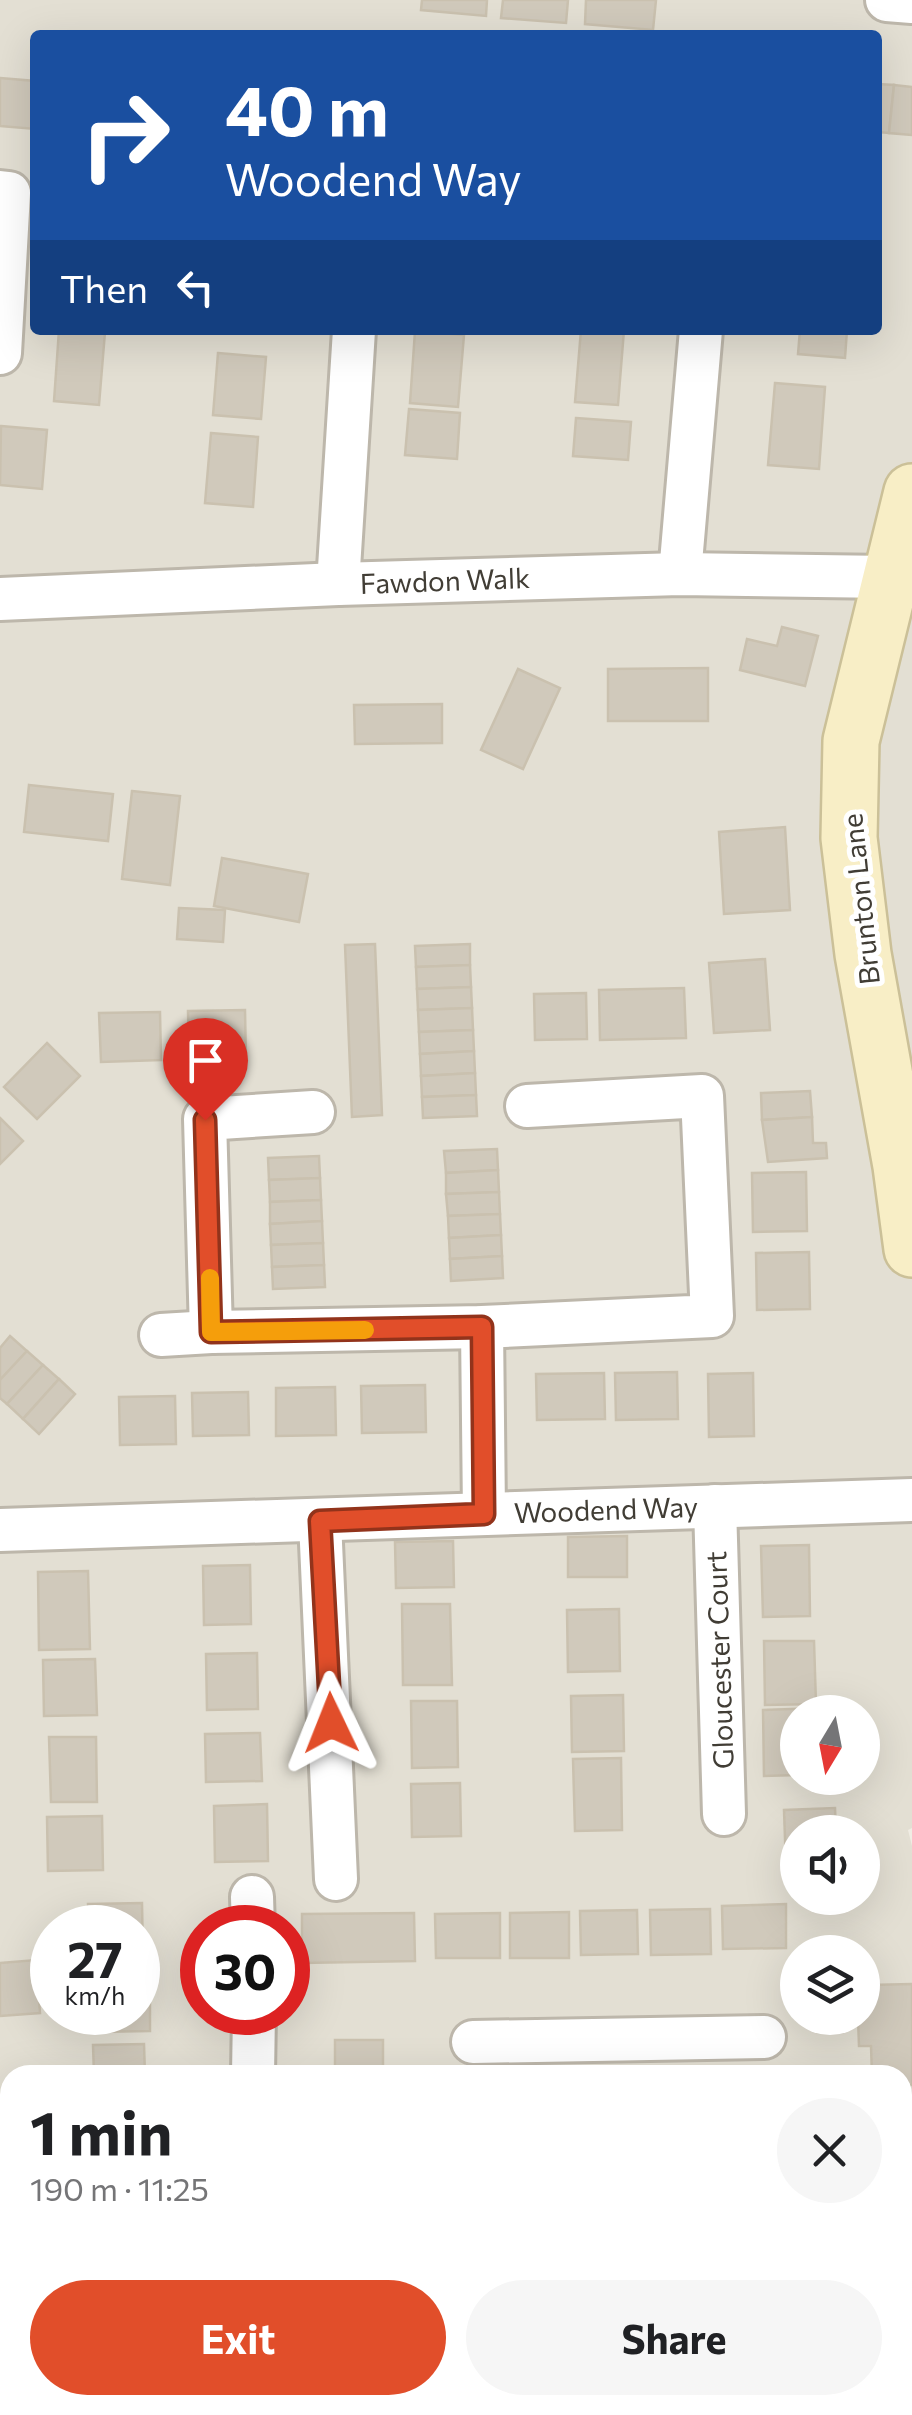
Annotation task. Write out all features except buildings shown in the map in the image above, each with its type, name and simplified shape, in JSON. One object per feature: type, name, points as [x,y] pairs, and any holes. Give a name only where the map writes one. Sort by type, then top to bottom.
[{"type":"street","points":[[888,0],[912,2]]},
{"type":"street","points":[[0,192],[10,193],[0,353]]},
{"type":"street","points":[[338,584],[354,335]]},
{"type":"street","points":[[680,574],[701,335]]},
{"type":"street","name":"Brunton Lane","points":[[912,492],[851,742],[849,838],[863,954],[912,1250]]},
{"type":"street","name":"Fawdon Walk","points":[[0,600],[338,584],[680,574],[890,577]]},
{"type":"street","points":[[161,1335],[482,1327],[712,1316],[702,1096],[527,1106]]},
{"type":"street","points":[[211,1332],[205,1120],[314,1112]]},
{"type":"street","points":[[482,1327],[484,1514]]},
{"type":"street","name":"Woodend Way","points":[[0,1530],[912,1500]]},
{"type":"street","name":"Gloucester Court","points":[[716,1506],[724,1814]]},
{"type":"street","points":[[320,1521],[336,1879]]},
{"type":"street","points":[[253,2065],[254,2035]]},
{"type":"street","points":[[472,2042],[607,2057],[764,2036]]},
{"type":"shaded area","points":[[0,0],[912,0],[912,1828],[908,1830],[912,1846],[912,2065],[0,2065]]},
{"type":"slow traffic","points":[[210,1278],[211,1332],[365,1330]]},
{"type":"route","points":[[205,1120],[211,1332],[482,1327],[484,1514],[320,1521],[331,1723]]}]
